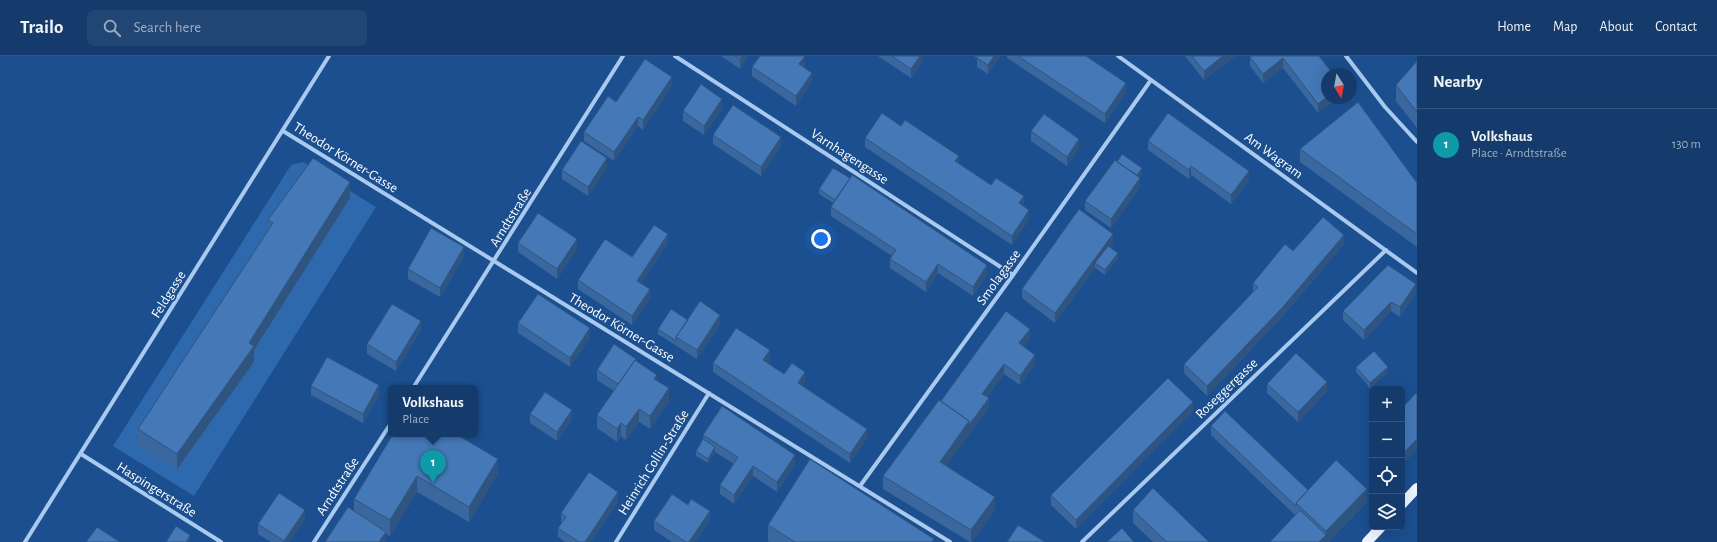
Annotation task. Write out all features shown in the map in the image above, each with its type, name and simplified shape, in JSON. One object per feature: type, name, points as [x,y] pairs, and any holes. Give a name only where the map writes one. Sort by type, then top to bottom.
[{"type":"main road","points":[[1405,501],[1417,488]]},
{"type":"main road","points":[[1367,542],[1378,530]]},
{"type":"street","name":"Feldgasse","points":[[25,542],[329,56]]},
{"type":"street","name":"Arndtstraße","points":[[415,385],[495,262],[623,56]]},
{"type":"street","name":"Varnhagengasse","points":[[675,56],[1013,274]]},
{"type":"street","name":"Am Wagram","points":[[1118,56],[1417,273]]},
{"type":"street","points":[[1346,56],[1385,107],[1417,142]]},
{"type":"street","name":"Smolagasse","points":[[860,486],[1151,80]]},
{"type":"street","name":"Theodor Körner-Gasse","points":[[283,131],[950,542]]},
{"type":"street","name":"Roseggergasse","points":[[1082,542],[1386,250]]},
{"type":"street","name":"Heinrich Collin-Straße","points":[[616,542],[709,393]]},
{"type":"street","name":"Arndtstraße","points":[[314,542],[388,427]]},
{"type":"street","name":"Haspingerstraße","points":[[81,454],[221,542]]},
{"type":"shaded area","points":[[303,162],[376,207],[194,496],[113,446],[291,165]]},
{"type":"building","points":[[735,56],[742,56],[740,59]]},
{"type":"building","points":[[760,56],[805,56],[799,64],[812,73],[796,96],[752,67]]},
{"type":"building","points":[[892,56],[920,56],[911,69]]},
{"type":"building","points":[[978,56],[994,56],[988,65],[977,58]]},
{"type":"building","points":[[1018,56],[1086,56],[1126,83],[1105,114]]},
{"type":"building","points":[[1192,56],[1223,56],[1204,71]]},
{"type":"building","points":[[1319,56],[1328,68],[1321,68],[1321,102],[1318,104],[1283,58],[1263,74],[1250,57]]},
{"type":"building","points":[[645,59],[672,77],[643,120],[638,117],[614,152],[584,132],[608,96],[616,102]]},
{"type":"building","points":[[1417,61],[1417,112],[1396,85]]},
{"type":"building","points":[[701,84],[722,99],[704,126],[683,111]]},
{"type":"building","points":[[1358,102],[1417,183],[1417,234],[1300,149]]},
{"type":"building","points":[[733,105],[781,137],[761,167],[713,135]]},
{"type":"building","points":[[882,113],[901,126],[905,120],[959,156],[955,161],[991,185],[996,178],[1024,196],[1019,203],[1029,210],[1012,236],[865,138]]},
{"type":"building","points":[[1168,113],[1249,171],[1231,195],[1191,166],[1189,170],[1148,141]]},
{"type":"building","points":[[1044,114],[1079,139],[1067,157],[1031,131]]},
{"type":"building","points":[[581,141],[607,158],[588,187],[562,170]]},
{"type":"building","points":[[1122,154],[1142,168],[1137,175],[1117,162]]},
{"type":"building","points":[[313,158],[350,182],[249,343],[254,346],[177,454],[138,429],[273,223],[268,220]]},
{"type":"building","points":[[1115,160],[1140,178],[1111,219],[1085,201]]},
{"type":"building","points":[[833,168],[850,178],[835,200],[819,189]]},
{"type":"building","points":[[852,175],[987,265],[973,287],[938,264],[926,282],[890,259],[896,250],[831,207]]},
{"type":"building","points":[[1079,209],[1113,234],[1055,313],[1022,289]]},
{"type":"building","points":[[538,213],[577,239],[557,269],[518,243]]},
{"type":"building","points":[[1323,217],[1344,235],[1282,308],[1207,386],[1184,364],[1258,287],[1253,283],[1285,244],[1293,251]]},
{"type":"building","points":[[654,225],[668,234],[637,281],[650,289],[632,316],[578,280],[605,239],[632,257]]},
{"type":"building","points":[[431,228],[464,247],[440,288],[408,269]]},
{"type":"building","points":[[1108,246],[1118,253],[1105,270],[1095,263]]},
{"type":"building","points":[[1388,265],[1416,284],[1400,307],[1391,302],[1364,330],[1343,311]]},
{"type":"building","points":[[538,294],[590,328],[570,358],[518,323]]},
{"type":"building","points":[[700,301],[720,315],[697,350],[676,337]]},
{"type":"building","points":[[392,304],[421,321],[396,362],[367,344]]},
{"type":"building","points":[[671,309],[688,320],[676,337],[676,341],[658,329]]},
{"type":"building","points":[[1006,311],[1030,329],[1019,343],[1035,355],[1020,376],[1004,364],[982,394],[989,398],[969,425],[969,421],[941,401]]},
{"type":"building","points":[[736,328],[770,350],[763,360],[784,374],[792,363],[805,372],[798,383],[867,429],[850,454],[713,363]]},
{"type":"building","points":[[614,344],[636,359],[618,384],[597,370]]},
{"type":"building","points":[[1374,351],[1388,367],[1370,383],[1356,367]]},
{"type":"building","points":[[1296,353],[1327,382],[1298,412],[1267,384]]},
{"type":"building","points":[[327,357],[379,385],[363,414],[311,386]]},
{"type":"building","points":[[635,360],[657,375],[654,379],[669,388],[650,416],[639,409],[626,427],[621,423],[617,429],[597,415]]},
{"type":"building","points":[[1168,378],[1193,402],[1076,520],[1051,495]]},
{"type":"building","points":[[545,392],[572,410],[557,432],[530,414]]},
{"type":"building","points":[[1416,393],[1417,394],[1417,439],[1405,452],[1405,422],[1405,405]]},
{"type":"building","points":[[939,400],[969,421],[940,462],[995,497],[971,530],[883,476]]},
{"type":"building","points":[[722,406],[795,455],[777,482],[753,466],[734,495],[720,485],[738,457],[703,435]]},
{"type":"building","points":[[1225,411],[1308,490],[1296,503],[1296,506],[1211,426]]},
{"type":"building","points":[[391,437],[461,437],[498,459],[469,507],[417,476],[390,520],[354,499]]},
{"type":"building","points":[[703,439],[715,447],[708,459],[696,451]]},
{"type":"building","points":[[810,459],[934,539],[932,542],[795,542],[768,525]]},
{"type":"building","points":[[1336,460],[1367,489],[1326,531],[1296,503]]},
{"type":"building","points":[[589,472],[618,492],[585,542],[579,542],[558,528],[566,517],[561,513]]},
{"type":"building","points":[[1153,488],[1209,542],[1167,542],[1133,510]]},
{"type":"building","points":[[279,493],[305,510],[284,541],[258,524]]},
{"type":"building","points":[[672,494],[688,505],[691,499],[710,511],[689,542],[686,542],[654,521]]},
{"type":"building","points":[[348,507],[386,532],[379,542],[325,542]]},
{"type":"building","points":[[1300,510],[1326,535],[1319,542],[1270,542]]},
{"type":"building","points":[[1018,525],[1045,542],[1007,542]]},
{"type":"building","points":[[176,526],[190,535],[186,542],[166,542]]},
{"type":"building","points":[[97,527],[120,542],[86,542]]},
{"type":"building","points":[[1122,528],[1134,542],[1107,542]]},
{"type":"place","name":"Volkshaus","points":[[433,483]]}]
